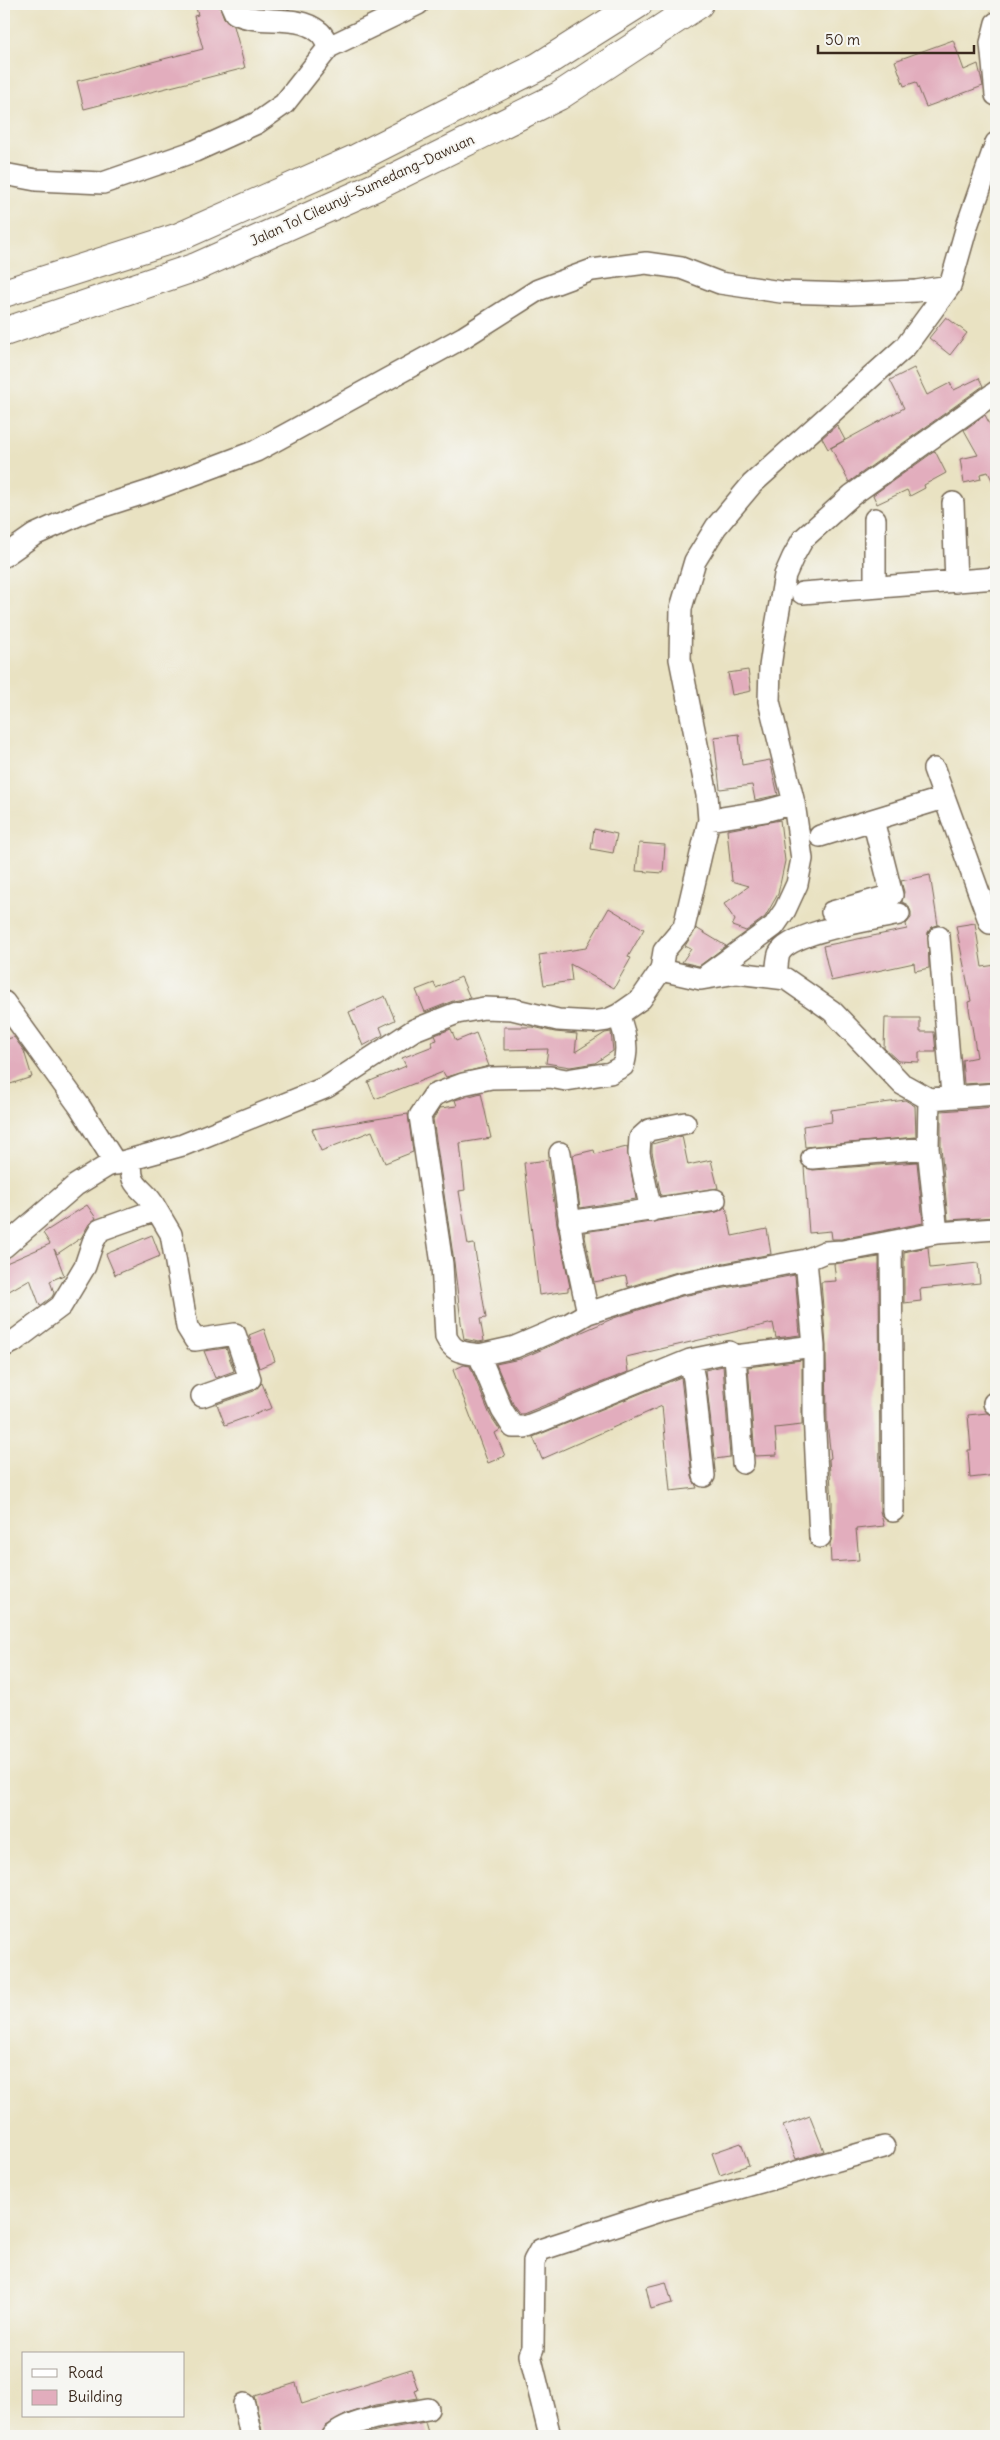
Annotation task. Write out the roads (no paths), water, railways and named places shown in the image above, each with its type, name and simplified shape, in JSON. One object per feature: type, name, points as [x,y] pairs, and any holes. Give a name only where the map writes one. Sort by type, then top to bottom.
[{"type":"highway","points":[[4,293],[179,237],[357,158],[538,67],[638,4]]},
{"type":"highway","name":"Jalan Tol Cileunyi–Sumedang–Dawuan","points":[[4,332],[196,267],[373,188],[560,96],[699,4]]},
{"type":"street","points":[[231,4],[235,13],[244,18],[304,24],[320,32],[329,47]]},
{"type":"street","points":[[4,174],[45,181],[103,183],[195,151],[257,124],[284,104],[329,47],[405,6]]},
{"type":"street","points":[[996,23],[991,43],[996,95]]},
{"type":"street","points":[[4,1246],[76,1185],[107,1166],[183,1145],[327,1087],[414,1030],[457,1013],[484,1008],[512,1009],[558,1020],[592,1022],[618,1015],[641,999],[660,970],[664,951],[684,927],[709,820],[707,795],[680,659],[681,608],[695,561],[716,527],[752,484],[906,346],[950,286],[967,226],[996,143]]},
{"type":"street","points":[[4,556],[34,534],[85,512],[150,491],[256,452],[464,337],[538,290],[592,270],[646,263],[680,268],[720,283],[780,292],[850,294],[916,291],[950,286]]},
{"type":"street","points":[[700,979],[740,953],[774,926],[785,910],[797,884],[802,860],[794,803],[769,701],[770,667],[775,632],[785,575],[793,557],[804,539],[852,495],[996,392]]},
{"type":"street","points":[[953,503],[956,582]]},
{"type":"street","points":[[875,519],[875,588]]},
{"type":"street","points":[[802,593],[996,578]]},
{"type":"street","points":[[934,769],[990,923],[996,921]]},
{"type":"street","points":[[820,836],[944,798]]},
{"type":"street","points":[[709,820],[765,812],[794,803]]},
{"type":"street","points":[[832,912],[892,895],[873,820]]},
{"type":"street","points":[[776,977],[779,954],[790,941],[808,934],[899,914]]},
{"type":"street","points":[[939,937],[952,1095]]},
{"type":"street","points":[[660,970],[700,979],[737,973],[786,979],[832,1011],[902,1084],[929,1098],[952,1095],[996,1094]]},
{"type":"street","points":[[4,1002],[80,1107],[124,1162],[136,1186],[155,1207],[171,1234],[187,1327],[196,1340],[235,1334],[250,1378],[202,1396]]},
{"type":"street","points":[[618,1015],[624,1029],[626,1053],[623,1066],[617,1070],[610,1073],[566,1080],[550,1077],[491,1078],[463,1084],[434,1095],[420,1116],[442,1264],[446,1337],[451,1348],[479,1355],[515,1348],[569,1324],[588,1313],[679,1284],[806,1260],[825,1252],[937,1233],[996,1229]]},
{"type":"street","points":[[929,1098],[928,1148],[937,1233]]},
{"type":"street","points":[[651,1211],[639,1153],[640,1138],[649,1130],[685,1122]]},
{"type":"street","points":[[812,1158],[928,1148]]},
{"type":"street","points":[[560,1153],[569,1222],[588,1313]]},
{"type":"street","points":[[569,1222],[715,1200]]},
{"type":"street","points":[[4,1346],[13,1342],[61,1306],[85,1266],[93,1242],[100,1230],[115,1223],[148,1215],[155,1207]]},
{"type":"street","points":[[891,1242],[892,1511]]},
{"type":"street","points":[[806,1260],[814,1346],[814,1413],[820,1537]]},
{"type":"street","points":[[479,1355],[502,1410],[513,1428],[525,1427],[690,1360],[729,1352],[735,1356],[814,1346]]},
{"type":"street","points":[[735,1356],[744,1463]]},
{"type":"street","points":[[690,1360],[694,1379],[704,1476]]},
{"type":"street","points":[[550,2436],[540,2403],[530,2355],[533,2348],[534,2261],[540,2250],[662,2210],[884,2147]]},
{"type":"street","points":[[244,2404],[251,2436]]},
{"type":"street","points":[[333,2436],[338,2431],[353,2425],[428,2409]]}]
